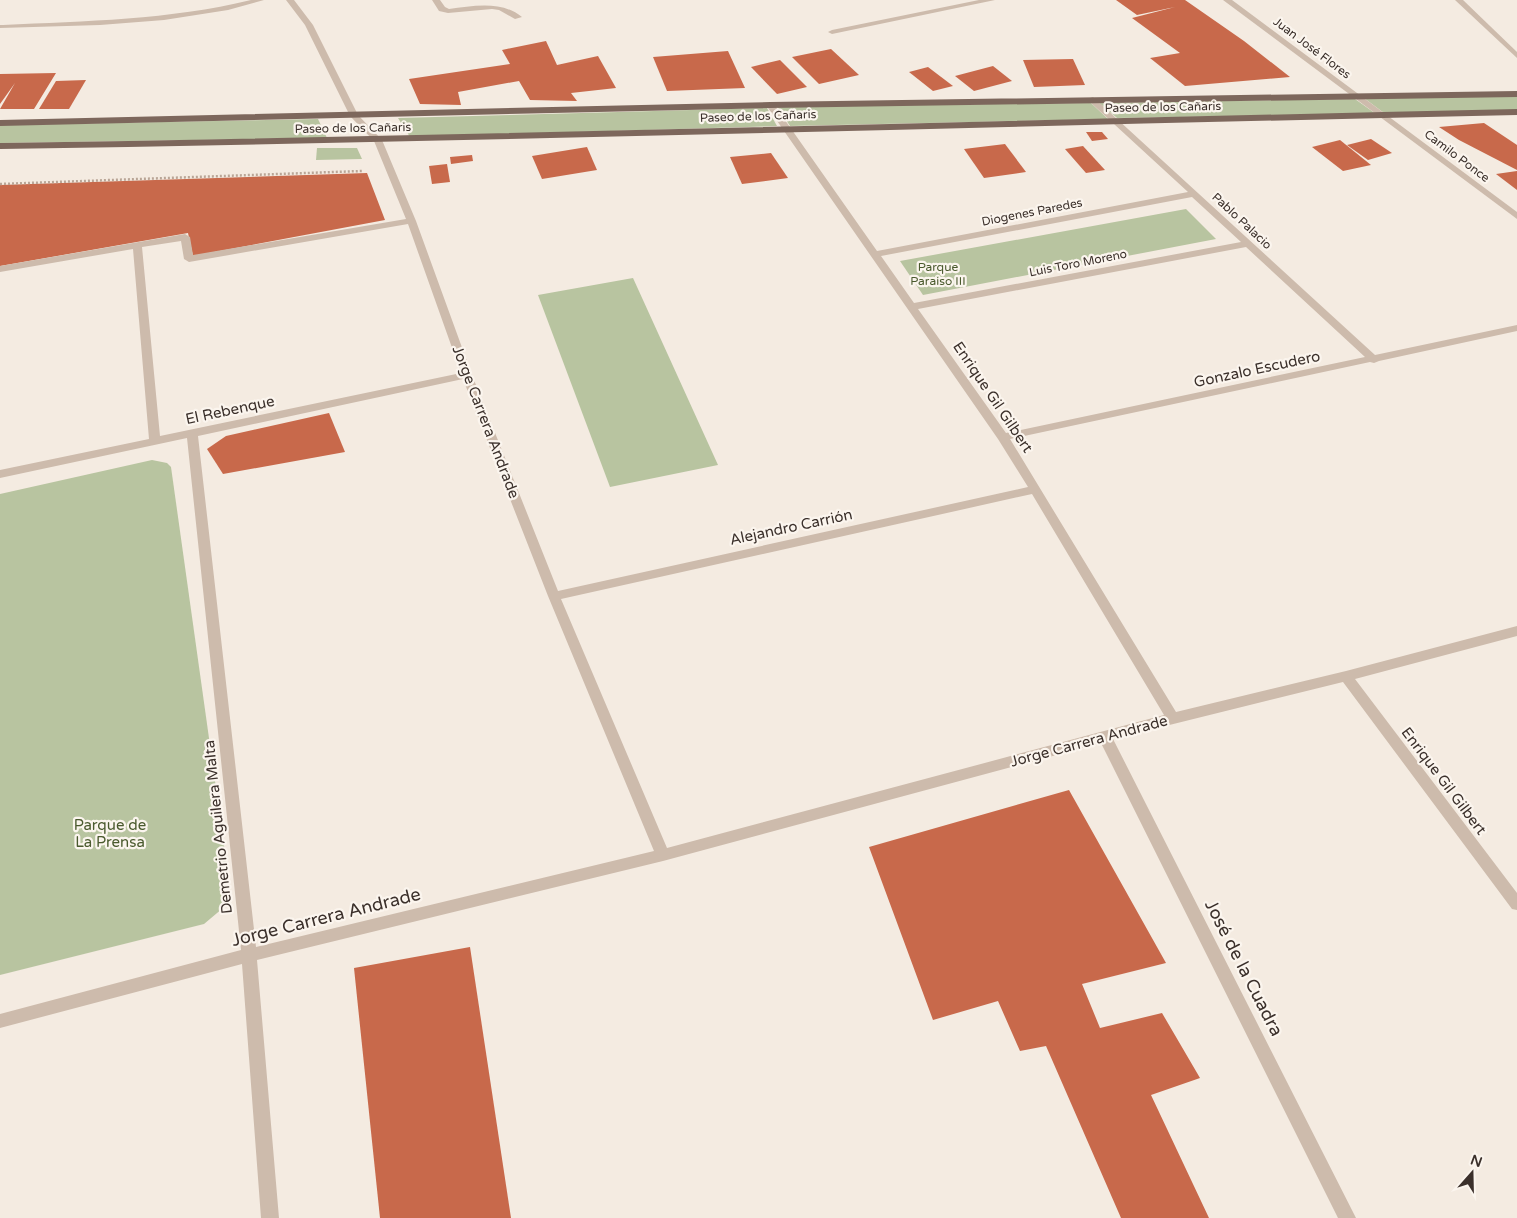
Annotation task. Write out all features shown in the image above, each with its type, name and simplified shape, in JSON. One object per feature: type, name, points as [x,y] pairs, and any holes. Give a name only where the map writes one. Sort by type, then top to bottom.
[{"type":"main road","name":"Paseo de los Cañaris","points":[[0,123],[770,105],[1517,94]]},
{"type":"main road","name":"Paseo de los Cañaris","points":[[0,146],[378,140],[785,128],[1517,112]]},
{"type":"street","points":[[3,27],[152,20],[202,14],[260,0]]},
{"type":"street","name":"Jorge Carrera Andrade","points":[[290,0],[309,25],[354,116],[378,140],[411,221],[467,375],[554,596],[663,855]]},
{"type":"street","points":[[436,0],[442,9],[448,11],[492,6],[501,8],[518,17]]},
{"type":"street","points":[[832,32],[990,0]]},
{"type":"street","name":"Juan José Flores","points":[[1227,0],[1382,115]]},
{"type":"street","points":[[1459,0],[1517,56]]},
{"type":"street","name":"Pablo Palacio","points":[[1093,100],[1374,360]]},
{"type":"street","name":"Enrique Gil Gilbert","points":[[770,105],[1003,437],[1173,718]]},
{"type":"street","name":"Camilo Ponce","points":[[1382,115],[1517,216]]},
{"type":"street","name":"Diogenes Paredes","points":[[875,254],[1194,194]]},
{"type":"street","points":[[0,269],[186,236],[189,259],[411,221]]},
{"type":"street","name":"Luis Toro Moreno","points":[[912,307],[1248,244]]},
{"type":"street","points":[[137,245],[155,442]]},
{"type":"street","name":"Gonzalo Escudero","points":[[1003,437],[1374,360],[1517,328]]},
{"type":"street","name":"El Rebenque","points":[[0,474],[467,375]]},
{"type":"street","name":"Demetrio Aguilera Malta","points":[[192,434],[248,955],[270,1218]]},
{"type":"street","name":"Alejandro Carrión","points":[[554,596],[1034,490]]},
{"type":"street","name":"Jorge Carrera Andrade","points":[[0,1020],[248,955],[663,855],[1173,718],[1346,676],[1517,631]]},
{"type":"street","name":"Enrique Gil Gilbert","points":[[1346,676],[1517,904]]},
{"type":"street","name":"José de la Cuadra","points":[[1105,737],[1347,1218]]},
{"type":"path","points":[[0,184],[366,171]]},
{"type":"green space","points":[[1517,96],[1517,110],[1384,113],[1364,98]]},
{"type":"green space","points":[[1355,99],[1376,114],[1117,118],[1099,103]]},
{"type":"green space","points":[[1091,103],[1108,119],[790,126],[777,106]]},
{"type":"green space","points":[[767,108],[777,126],[410,137],[398,118]]},
{"type":"green space","points":[[318,119],[327,138],[0,143],[0,125]]},
{"type":"green space","points":[[317,148],[357,148],[362,159],[316,160]]},
{"type":"green space","name":"Parque Paraiso III","points":[[1186,209],[1216,239],[923,295],[900,261]]},
{"type":"green space","points":[[633,278],[718,465],[610,487],[538,295]]},
{"type":"green space","name":"Parque de La Prensa","points":[[152,460],[167,463],[171,467],[231,895],[223,908],[204,924],[0,975],[0,494]]},
{"type":"building","points":[[1116,0],[1185,0],[1244,41],[1290,77],[1185,86],[1150,58],[1180,53],[1132,18],[1175,7],[1137,15]]},
{"type":"building","points":[[546,41],[557,65],[598,56],[616,88],[571,93],[577,101],[530,100],[519,81],[458,92],[461,105],[420,104],[409,79],[510,64],[502,50]]},
{"type":"building","points":[[831,49],[859,75],[819,84],[792,57]]},
{"type":"building","points":[[728,51],[745,88],[667,91],[653,57]]},
{"type":"building","points":[[1073,59],[1085,85],[1034,87],[1023,60]]},
{"type":"building","points":[[780,60],[807,87],[777,94],[751,67]]},
{"type":"building","points":[[993,66],[1012,81],[974,91],[955,76]]},
{"type":"building","points":[[928,67],[953,86],[933,91],[909,72]]},
{"type":"building","points":[[56,73],[34,109],[0,109],[15,83],[0,104],[0,74]]},
{"type":"building","points":[[86,80],[69,109],[39,109],[56,81]]},
{"type":"building","points":[[1484,123],[1517,145],[1517,170],[1459,140],[1439,127]]},
{"type":"building","points":[[1086,132],[1102,132],[1108,139],[1092,141]]},
{"type":"building","points":[[1371,139],[1392,153],[1368,160],[1347,145]]},
{"type":"building","points":[[1340,140],[1371,165],[1343,171],[1312,147]]},
{"type":"building","points":[[1005,144],[1026,172],[984,178],[964,149]]},
{"type":"building","points":[[1083,146],[1105,170],[1086,173],[1065,149]]},
{"type":"building","points":[[587,147],[597,170],[542,179],[532,156]]},
{"type":"building","points":[[771,153],[788,178],[742,184],[730,157]]},
{"type":"building","points":[[472,155],[473,161],[451,164],[450,157]]},
{"type":"building","points":[[447,164],[450,182],[432,184],[429,166]]},
{"type":"building","points":[[1517,171],[1517,190],[1496,174]]},
{"type":"building","points":[[367,173],[385,220],[193,256],[188,233],[0,266],[0,185]]},
{"type":"building","points":[[329,413],[345,452],[223,474],[207,449],[226,436]]},
{"type":"building","points":[[1069,790],[1166,963],[1082,984],[1100,1028],[1162,1013],[1200,1078],[1151,1095],[1209,1218],[1121,1218],[1046,1046],[1020,1051],[998,1001],[933,1020],[869,847]]},
{"type":"building","points":[[470,947],[511,1218],[380,1218],[354,968]]}]
